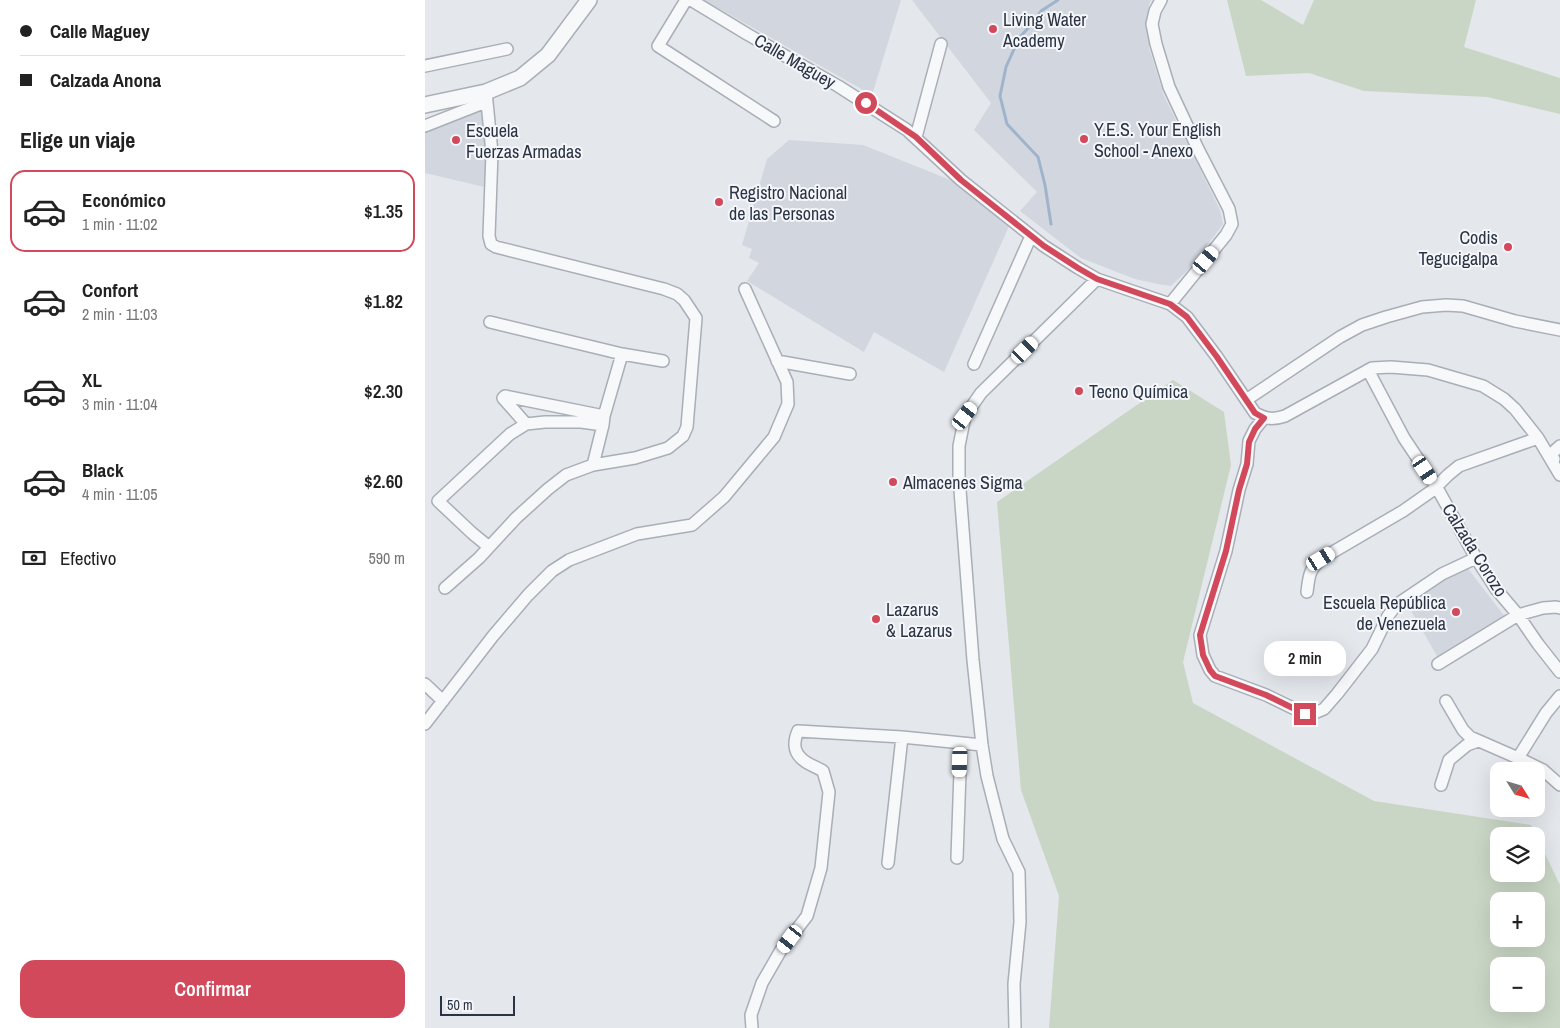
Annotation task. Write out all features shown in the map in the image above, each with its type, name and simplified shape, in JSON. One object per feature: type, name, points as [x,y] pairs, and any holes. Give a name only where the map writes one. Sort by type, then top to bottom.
[{"type":"street","points":[[686,0],[657,46],[775,121]]},
{"type":"street","name":"Calle Maguey","points":[[691,0],[839,86],[916,137],[961,180],[1031,236],[1071,264],[1097,279],[1170,304],[1187,317],[1255,413],[1264,418]]},
{"type":"street","points":[[1161,0],[1155,11],[1152,24],[1169,87],[1229,209],[1232,224],[1226,235],[1170,304]]},
{"type":"street","points":[[425,126],[486,97],[520,78],[547,55],[587,1]]},
{"type":"street","points":[[916,137],[941,44]]},
{"type":"street","points":[[425,66],[507,49]]},
{"type":"street","points":[[425,105],[486,97]]},
{"type":"street","points":[[445,588],[479,558],[516,518],[566,475],[593,465],[643,456],[668,448],[683,436],[687,427],[696,318],[684,300],[677,294],[664,289],[496,247],[491,244],[489,236],[492,153],[486,97]]},
{"type":"street","points":[[974,364],[1031,236]]},
{"type":"street","points":[[1015,1028],[1014,984],[1020,922],[1019,872],[1003,839],[987,776],[982,745],[959,477],[959,446],[965,416],[981,394],[1097,279]]},
{"type":"street","points":[[425,724],[493,636],[528,595],[552,571],[569,560],[637,534],[691,524],[724,498],[774,438],[788,404],[787,382],[745,289]]},
{"type":"street","points":[[1246,400],[1340,337],[1362,325],[1422,307],[1463,306],[1515,321],[1560,330]]},
{"type":"street","points":[[490,322],[622,354],[663,361]]},
{"type":"street","points":[[593,465],[622,354]]},
{"type":"street","points":[[777,360],[850,374]]},
{"type":"street","points":[[1477,558],[1442,574],[1396,605],[1388,616],[1372,649],[1324,709],[1312,714],[1305,714],[1266,695],[1215,676],[1203,655],[1200,635],[1226,551],[1239,490],[1247,464],[1249,442],[1255,429],[1264,418],[1274,419],[1285,416],[1372,368],[1391,367],[1428,370],[1483,386],[1504,398],[1538,438],[1560,475]]},
{"type":"street","name":"Calzada Corozo","points":[[1367,370],[1404,438],[1436,486],[1496,589],[1518,615],[1537,644],[1560,672]]},
{"type":"street","points":[[526,424],[503,398],[505,396],[603,421]]},
{"type":"street","points":[[489,547],[439,501],[510,434],[526,424],[603,421]]},
{"type":"street","points":[[1307,592],[1309,576],[1313,567],[1321,559],[1403,511],[1433,490],[1459,466],[1538,438]]},
{"type":"street","points":[[1549,456],[1560,446]]},
{"type":"street","points":[[1549,456],[1560,463]]},
{"type":"street","points":[[1438,664],[1518,615],[1543,608],[1560,608]]},
{"type":"street","points":[[425,684],[443,701]]},
{"type":"street","points":[[1519,758],[1546,713],[1560,696]]},
{"type":"street","points":[[1446,700],[1463,730],[1470,737],[1543,770],[1560,785]]},
{"type":"street","points":[[752,1028],[751,1016],[762,983],[781,950],[807,916],[821,868],[829,792],[823,770],[801,758],[794,744],[798,731],[902,737],[982,745]]},
{"type":"street","points":[[889,863],[902,737]]},
{"type":"street","points":[[1441,785],[1449,760],[1477,741]]},
{"type":"street","points":[[957,858],[961,743]]},
{"type":"shaded area","points":[[704,0],[901,0],[872,95]]},
{"type":"shaded area","name":"Y.E.S. Your English School - Anexo","points":[[912,0],[1151,0],[1149,5],[1149,48],[1164,96],[1220,210],[1223,224],[1191,267],[1171,286],[1135,279],[1081,258],[1020,211],[1037,192],[974,130],[991,103]]},
{"type":"shaded area","name":"Escuela Fuerzas Armadas","points":[[482,108],[489,188],[425,173],[425,132]]},
{"type":"shaded area","points":[[789,140],[863,145],[953,181],[1010,224],[944,372],[874,332],[864,352],[747,281],[759,263],[749,258],[752,249],[742,245],[767,159]]},
{"type":"shaded area","name":"Escuela República de Venezuela","points":[[1466,566],[1509,622],[1441,663],[1406,602]]},
{"type":"green space","points":[[1227,0],[1261,0],[1303,25],[1314,0],[1476,0],[1464,47],[1560,78],[1560,114],[1487,97],[1364,91],[1309,73],[1246,76]]},
{"type":"green space","points":[[1173,380],[1224,412],[1231,465],[1183,662],[1193,703],[1374,801],[1531,825],[1532,827],[1490,827],[1490,882],[1545,882],[1545,854],[1560,885],[1560,1028],[1049,1028],[1059,896],[1021,790],[997,502]]},
{"type":"waterway","points":[[1051,224],[1045,185],[1038,157],[1007,124],[1000,96],[1006,67],[1019,38],[1041,11],[1058,0]]},
{"type":"place","name":"Living Water Academy","points":[[993,29]]},
{"type":"place","name":"Y.E.S. Your English School - Anexo","points":[[1084,139]]},
{"type":"place","name":"Escuela Fuerzas Armadas","points":[[456,140]]},
{"type":"place","name":"Registro Nacional de las Personas","points":[[719,202]]},
{"type":"place","name":"Codis Tegucigalpa","points":[[1508,247]]},
{"type":"place","name":"Tecno Química","points":[[1079,391]]},
{"type":"place","name":"Almacenes Sigma","points":[[893,482]]},
{"type":"place","name":"Escuela República de Venezuela","points":[[1456,612]]},
{"type":"place","name":"Lazarus & Lazarus","points":[[876,619]]},
{"type":"route","points":[[866,103],[916,137],[961,180],[1055,254],[1097,279],[1170,304],[1187,317],[1255,413],[1264,418],[1255,429],[1249,442],[1247,464],[1239,490],[1226,551],[1200,635],[1203,655],[1215,676],[1266,695],[1305,714]]}]
